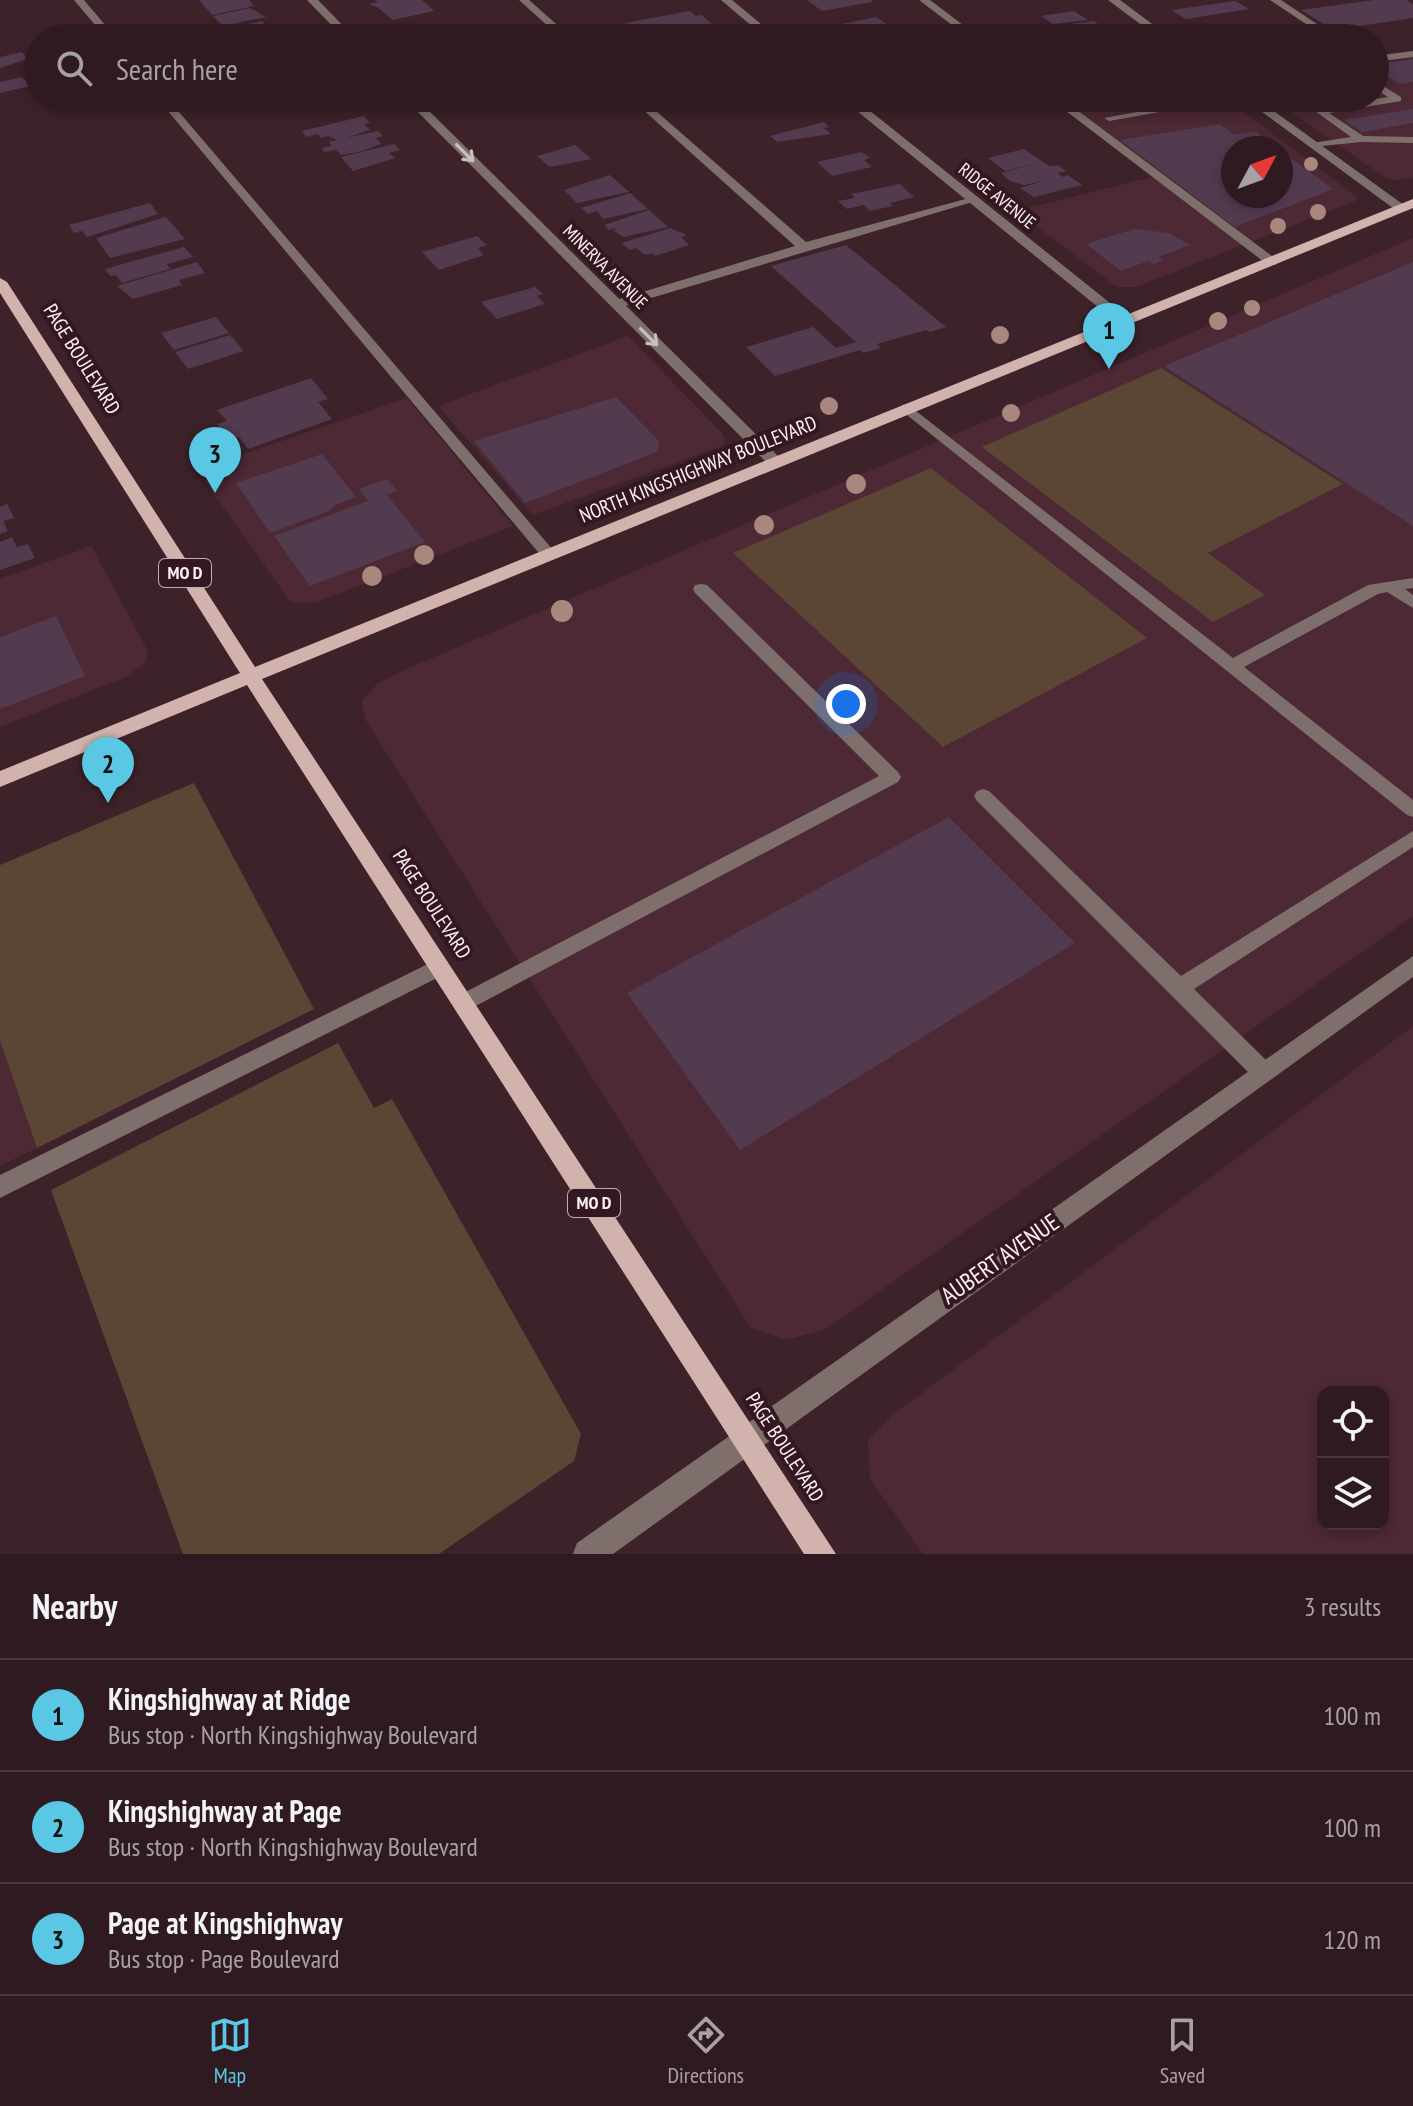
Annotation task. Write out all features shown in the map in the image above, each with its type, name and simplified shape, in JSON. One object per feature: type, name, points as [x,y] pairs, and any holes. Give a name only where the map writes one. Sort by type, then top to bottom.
[{"type":"main road","name":"NORTH KINGSHIGHWAY BOULEVARD","points":[[0,779],[774,461],[1408,206]]},
{"type":"main road","name":"PAGE BOULEVARD","points":[[0,282],[251,676],[821,1554]]},
{"type":"street","points":[[312,0],[336,24]]},
{"type":"street","points":[[726,0],[756,24]]},
{"type":"street","points":[[1113,0],[1146,24]]},
{"type":"street","name":"MINERVA AVENUE","points":[[424,112],[774,461]]},
{"type":"street","name":"RIDGE AVENUE","points":[[864,112],[1125,322]]},
{"type":"street","points":[[1269,112],[1408,206]]},
{"type":"street","name":"AUBERT AVENUE","points":[[588,1554],[1413,965]]},
{"type":"lane","points":[[79,0],[99,24]]},
{"type":"lane","points":[[524,0],[551,24]]},
{"type":"lane","points":[[924,0],[956,24]]},
{"type":"lane","points":[[1275,0],[1312,24]]},
{"type":"lane","points":[[1389,57],[1413,54]]},
{"type":"lane","points":[[1389,94],[1397,99]]},
{"type":"lane","points":[[1389,100],[1413,96]]},
{"type":"lane","points":[[1389,104],[1401,111]]},
{"type":"lane","points":[[174,112],[548,554]]},
{"type":"lane","points":[[651,112],[804,247]]},
{"type":"lane","points":[[1073,112],[1272,262]]},
{"type":"lane","points":[[1109,118],[1146,112]]},
{"type":"lane","points":[[1321,112],[1361,139]]},
{"type":"lane","points":[[1364,112],[1369,116]]},
{"type":"lane","points":[[1386,128],[1408,140]]},
{"type":"lane","points":[[1316,145],[1361,139],[1408,140]]},
{"type":"lane","points":[[617,304],[973,200]]},
{"type":"lane","points":[[907,408],[1413,810]]},
{"type":"lane","points":[[1232,666],[1374,589],[1413,583]]},
{"type":"lane","points":[[1392,588],[1413,603]]},
{"type":"lane","points":[[463,1003],[892,777],[701,589]]},
{"type":"lane","points":[[983,796],[1263,1072]]},
{"type":"lane","points":[[1179,988],[1413,838]]},
{"type":"lane","points":[[0,1187],[440,967]]},
{"type":"shaded area","points":[[1413,58],[1413,178],[1392,180],[1384,177],[1292,112],[1389,112],[1389,61]]},
{"type":"shaded area","points":[[1080,112],[1244,112],[1276,136],[1221,136],[1221,208],[1293,208],[1293,149],[1357,197],[1355,201],[1136,287],[1117,287],[1016,211],[1161,175]]},
{"type":"shaded area","points":[[1413,238],[1413,916],[826,1329],[786,1340],[751,1328],[365,719],[362,700],[378,683],[409,668]]},
{"type":"shaded area","points":[[628,336],[722,433],[725,440],[722,446],[533,515],[438,406]]},
{"type":"shaded area","points":[[1161,368],[1343,484],[1208,553],[1265,595],[1213,622],[982,447]]},
{"type":"shaded area","points":[[407,398],[513,526],[317,602],[302,604],[289,600],[197,470]]},
{"type":"shaded area","points":[[931,468],[1147,638],[943,747],[733,553]]},
{"type":"shaded area","points":[[91,546],[148,651],[145,663],[126,677],[0,727],[0,579]]},
{"type":"shaded area","points":[[194,783],[314,1009],[37,1148],[0,1041],[0,865]]},
{"type":"shaded area","points":[[1413,1026],[1413,1554],[923,1554],[870,1479],[868,1440],[894,1414]]},
{"type":"shaded area","points":[[0,1041],[37,1148],[0,1166]]},
{"type":"shaded area","points":[[338,1043],[374,1108],[392,1099],[581,1434],[574,1461],[439,1554],[183,1554],[51,1190]]},
{"type":"building","points":[[199,0],[249,0],[254,6],[212,15]]},
{"type":"building","points":[[375,0],[422,0],[434,11],[393,20],[368,4],[378,2]]},
{"type":"building","points":[[807,0],[872,0],[872,2],[822,11]]},
{"type":"building","points":[[1374,0],[1406,0],[1413,4],[1413,18],[1373,24],[1323,24],[1301,10]]},
{"type":"building","points":[[1235,1],[1249,9],[1186,19],[1171,10]]},
{"type":"building","points":[[250,8],[266,17],[221,24],[213,16]]},
{"type":"building","points":[[690,11],[696,16],[702,15],[712,24],[626,24]]},
{"type":"building","points":[[1074,11],[1088,20],[1053,24],[1041,16]]},
{"type":"building","points":[[876,17],[887,24],[842,24]]},
{"type":"building","points":[[1094,21],[1098,24],[1071,24]]},
{"type":"building","points":[[22,52],[24,60],[0,68],[0,57]]},
{"type":"building","points":[[1413,59],[1413,82],[1400,84],[1389,77],[1389,63]]},
{"type":"building","points":[[22,77],[24,87],[0,93],[0,82]]},
{"type":"building","points":[[1413,109],[1413,123],[1362,132],[1344,120]]},
{"type":"building","points":[[364,116],[370,123],[364,124],[370,130],[346,138],[378,131],[383,136],[376,138],[381,144],[359,152],[341,155],[336,150],[325,152],[321,148],[332,146],[329,142],[337,140],[328,136],[321,138],[318,134],[306,137],[302,131]]},
{"type":"building","points":[[824,122],[829,127],[824,128],[831,134],[777,142],[770,136]]},
{"type":"building","points":[[1220,124],[1234,135],[1255,131],[1261,136],[1221,136],[1221,208],[1284,208],[1235,227],[1120,140]]},
{"type":"building","points":[[394,144],[400,150],[389,153],[395,158],[353,171],[341,157]]},
{"type":"building","points":[[575,145],[591,159],[550,167],[537,156]]},
{"type":"building","points":[[1024,149],[1049,166],[1058,165],[1066,171],[1057,173],[1063,177],[1068,175],[1082,185],[1034,197],[1020,188],[1043,181],[1024,185],[1010,181],[1001,173],[1041,162],[1005,171],[988,158]]},
{"type":"building","points":[[862,152],[870,158],[864,160],[872,167],[832,176],[817,162]]},
{"type":"building","points":[[1293,160],[1333,189],[1293,205]]},
{"type":"building","points":[[610,175],[629,192],[577,203],[564,190]]},
{"type":"building","points":[[900,184],[914,197],[890,203],[893,206],[870,211],[864,205],[847,209],[838,201],[855,198],[851,194]]},
{"type":"building","points":[[630,193],[648,209],[603,219],[597,211],[588,214],[581,208]]},
{"type":"building","points":[[150,203],[158,214],[87,237],[82,231],[74,233],[69,225]]},
{"type":"building","points":[[649,210],[668,227],[623,237],[613,230],[617,229],[609,230],[604,225]]},
{"type":"building","points":[[166,217],[185,239],[110,258],[96,238]]},
{"type":"building","points":[[670,228],[687,235],[681,237],[689,245],[655,256],[652,253],[645,255],[636,248],[629,250],[622,243]]},
{"type":"building","points":[[1134,229],[1169,233],[1190,245],[1158,257],[1163,260],[1153,264],[1148,261],[1121,271],[1086,244]]},
{"type":"building","points":[[477,236],[487,245],[478,248],[484,255],[439,270],[422,252]]},
{"type":"building","points":[[846,245],[946,327],[877,344],[881,348],[863,353],[860,350],[775,376],[746,347],[813,327],[836,348],[856,342],[771,266]]},
{"type":"building","points":[[184,247],[193,257],[167,264],[170,269],[122,283],[105,269]]},
{"type":"building","points":[[197,262],[205,273],[179,280],[182,285],[133,299],[117,286]]},
{"type":"building","points":[[1413,262],[1413,526],[1164,366]]},
{"type":"building","points":[[535,287],[543,294],[537,296],[545,304],[497,319],[481,302]]},
{"type":"building","points":[[216,317],[229,333],[174,350],[161,333]]},
{"type":"building","points":[[230,335],[244,351],[188,369],[175,352]]},
{"type":"building","points":[[311,378],[328,399],[318,402],[332,419],[248,449],[239,437],[229,440],[217,424],[227,421],[217,410]]},
{"type":"building","points":[[616,397],[660,442],[657,452],[525,503],[474,441]]},
{"type":"building","points":[[322,454],[356,497],[333,506],[329,511],[270,533],[236,483]]},
{"type":"building","points":[[387,479],[397,491],[387,495],[425,542],[310,586],[274,536],[368,501],[359,489]]},
{"type":"building","points":[[7,504],[14,518],[3,521],[8,531],[0,534],[0,507]]},
{"type":"building","points":[[12,537],[17,547],[28,544],[35,558],[0,570],[0,542]]},
{"type":"building","points":[[56,616],[85,676],[0,709],[0,637]]},
{"type":"building","points":[[949,817],[1075,943],[740,1150],[627,993]]},
{"type":"place","name":"Kingshighway at Ridge","points":[[1109,369]]},
{"type":"place","name":"Page at Kingshighway","points":[[215,493]]},
{"type":"place","name":"Kingshighway at Page","points":[[108,803]]}]
